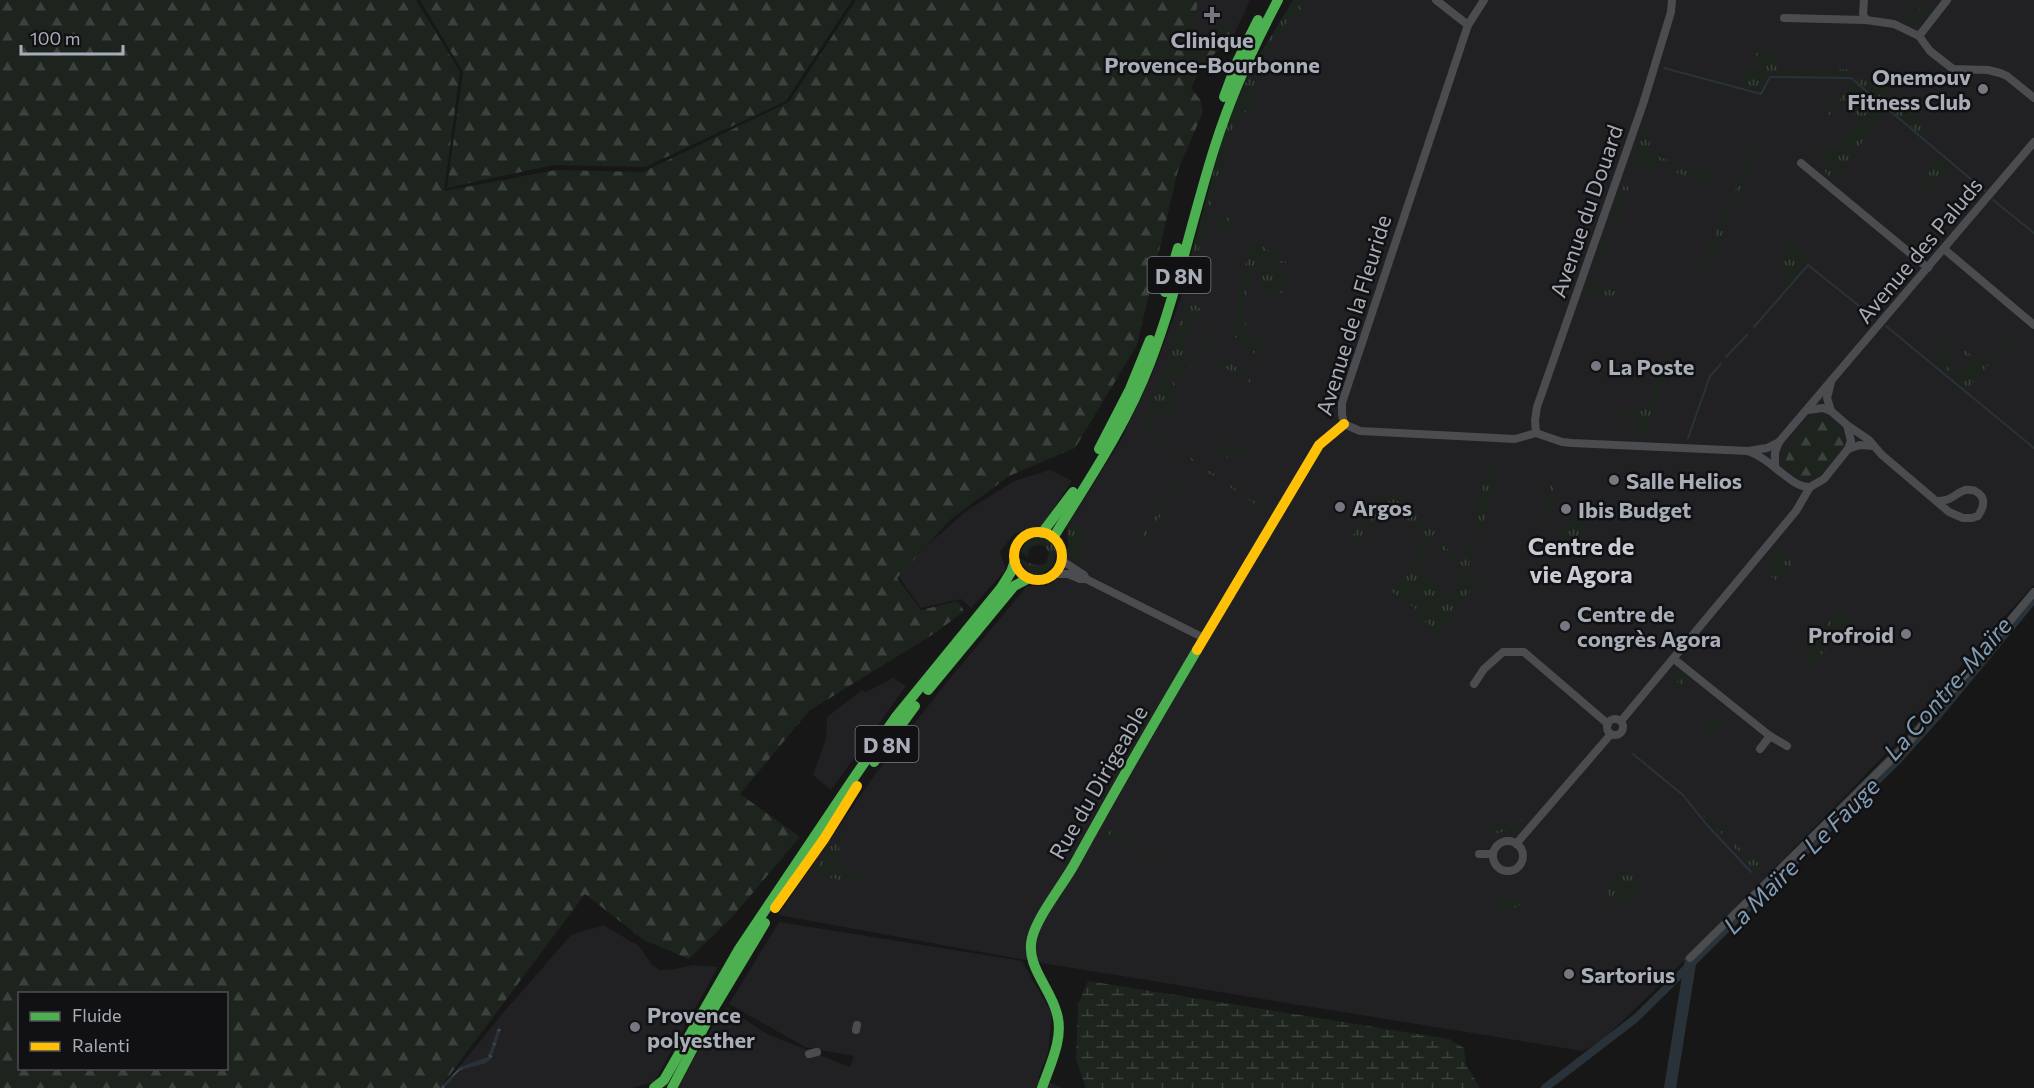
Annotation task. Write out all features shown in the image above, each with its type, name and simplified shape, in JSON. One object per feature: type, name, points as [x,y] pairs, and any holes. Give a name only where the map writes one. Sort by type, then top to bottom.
[{"type":"main road","name":"D 8N","points":[[1042,533],[1074,491],[1130,389],[1155,329],[1218,111],[1237,62],[1269,0]]},
{"type":"main road","name":"D 8N","points":[[1053,538],[1116,435],[1150,364],[1178,279],[1210,160],[1225,114],[1278,0]]},
{"type":"main road","name":"Avenue de la Fleuride","points":[[1204,638],[1319,445],[1344,424]]},
{"type":"main road","points":[[1031,533],[1042,533],[1053,538],[1060,548],[1061,560],[1057,570],[1041,579],[1029,578],[1021,572],[1015,561],[1015,549],[1023,538],[1031,533]]},
{"type":"main road","name":"D 8N","points":[[654,1088],[664,1080],[768,904],[895,718],[1001,588],[1015,561]]},
{"type":"main road","name":"D 8N","points":[[672,1088],[714,1008],[764,925],[910,711],[1014,586],[1029,578]]},
{"type":"main road","name":"Rue du Dirigeable","points":[[1044,1088],[1059,1036],[1058,1015],[1051,996],[1035,968],[1031,946],[1039,922],[1204,638]]},
{"type":"street","points":[[1436,0],[1468,25]]},
{"type":"street","name":"Avenue de la Fleuride","points":[[1344,424],[1342,403],[1468,25],[1484,0]]},
{"type":"street","name":"Avenue du Douard","points":[[1536,433],[1535,420],[1538,407],[1643,104],[1671,12],[1672,0]]},
{"type":"street","points":[[1864,0],[1863,14],[1866,20]]},
{"type":"street","points":[[1919,36],[1947,0]]},
{"type":"street","points":[[1784,18],[1866,20],[1894,24],[1919,36],[1930,51],[1953,69],[1988,70],[2000,73],[2034,98]]},
{"type":"street","name":"Avenue des Paluds","points":[[1779,442],[2032,147]]},
{"type":"street","points":[[1801,163],[1928,268]]},
{"type":"street","points":[[1944,249],[2034,326]]},
{"type":"street","points":[[1831,382],[1827,398],[1831,411]]},
{"type":"street","points":[[1808,410],[1823,408],[1831,411],[1869,440],[1873,446],[1953,514],[1972,518],[1978,516],[1984,504],[1983,498],[1970,490],[1964,490],[1952,499],[1938,501]]},
{"type":"street","points":[[1344,424],[1360,430],[1515,439],[1536,433],[1562,442],[1748,451],[1767,448],[1779,442]]},
{"type":"street","points":[[1621,721],[1796,512],[1810,487],[1824,479],[1848,449],[1851,441],[1847,425]]},
{"type":"street","points":[[1775,466],[1775,452],[1779,442]]},
{"type":"street","points":[[1848,449],[1860,445],[1873,446]]},
{"type":"street","points":[[1748,451],[1761,456],[1797,485],[1810,487]]},
{"type":"street","points":[[1797,485],[1800,503]]},
{"type":"street","points":[[1061,560],[1084,575],[1086,579]]},
{"type":"street","points":[[1052,574],[1068,574],[1086,579],[1204,638]]},
{"type":"street","points":[[1690,958],[1906,744],[2034,592]]},
{"type":"street","points":[[1474,684],[1484,669],[1503,652],[1524,652],[1608,724]]},
{"type":"street","points":[[1674,660],[1770,736],[1787,746]]},
{"type":"street","points":[[1614,719],[1621,721],[1624,728],[1616,736],[1607,730],[1608,724],[1614,719]]},
{"type":"street","points":[[1516,844],[1611,734]]},
{"type":"street","points":[[1760,749],[1770,736]]},
{"type":"street","points":[[1510,841],[1516,844],[1520,847],[1521,864],[1508,871],[1497,867],[1493,859],[1496,847],[1503,842],[1510,841]]},
{"type":"street","points":[[1479,854],[1493,854]]},
{"type":"shaded area","name":"Clinique Provence-Bourbonne","points":[[1184,0],[1250,0],[1232,39],[1213,29],[1205,42],[1176,35]]},
{"type":"shaded area","points":[[1298,0],[2034,0],[2034,585],[1990,632],[1894,745],[1846,795],[1660,985],[1599,1043],[1582,1051],[1042,963],[778,915],[876,773],[942,688],[1027,586],[1046,586],[1054,582],[1068,546],[1067,526],[1121,440],[1153,372],[1183,292],[1220,150],[1246,88]]},
{"type":"shaded area","points":[[1050,470],[1072,481],[1042,526],[1014,534],[1000,552],[1006,570],[971,608],[961,599],[921,608],[896,573],[965,512],[1014,481]]},
{"type":"shaded area","points":[[893,678],[906,686],[831,790],[813,775],[826,739],[827,717],[862,690],[866,692]]},
{"type":"shaded area","points":[[779,922],[1022,961],[1052,1014],[1048,1053],[1038,1078],[1063,1088],[678,1088],[704,1040],[726,1007],[767,1034],[850,1067],[854,1056],[805,1047],[729,1004]]},
{"type":"shaded area","points":[[603,925],[639,946],[652,965],[660,970],[693,965],[718,967],[654,1082],[632,1088],[442,1088],[571,935]]},
{"type":"green space","points":[[0,0],[416,0],[460,72],[444,191],[556,170],[643,172],[789,102],[856,0],[1197,0],[1197,8],[1191,24],[1210,36],[1220,23],[1230,31],[1227,41],[1200,69],[1191,88],[1201,101],[1203,112],[1178,170],[1137,345],[1075,448],[1009,476],[951,519],[897,578],[921,610],[958,601],[964,611],[938,631],[809,711],[740,794],[800,837],[733,916],[689,959],[644,940],[585,894],[440,1088],[0,1088]]},
{"type":"green space","points":[[420,0],[852,0],[786,101],[645,167],[553,165],[447,188],[463,72]]},
{"type":"green space","points":[[1293,0],[1299,0],[1298,2],[1303,5],[1287,22],[1272,45],[1253,87],[1259,95],[1232,129],[1189,289],[1182,289],[1225,129],[1253,65]]},
{"type":"green space","points":[[1907,0],[1909,0],[1909,14],[1919,14],[1919,9],[1930,12],[1917,22],[1906,20]]},
{"type":"green space","points":[[1756,53],[1777,53],[1779,72],[1849,69],[1849,76],[1779,76],[1778,72],[1770,74],[1764,88],[1744,87],[1746,70],[1756,70]]},
{"type":"green space","points":[[1858,75],[1875,88],[1886,77],[1892,81],[1885,91],[1920,118],[1917,123],[1926,130],[1921,135],[1854,79]]},
{"type":"green space","points":[[1854,82],[1887,110],[1834,179],[1827,176],[1818,149],[1830,153],[1861,118],[1843,102],[1831,118],[1828,114]]},
{"type":"green space","points":[[1644,127],[1648,128],[1645,139],[1650,142],[1648,153],[1714,176],[1710,185],[1666,169],[1666,163],[1657,160],[1653,172],[1631,165],[1636,149],[1644,151],[1638,147]]},
{"type":"green space","points":[[1752,148],[1756,149],[1755,153],[1731,210],[1728,209]]},
{"type":"green space","points":[[1941,157],[1950,165],[1926,192],[1919,185]]},
{"type":"green space","points":[[1624,185],[1629,187],[1617,222],[1611,220]]},
{"type":"green space","points":[[1219,205],[1223,213],[1236,226],[1234,230],[1216,226],[1220,213],[1215,209]]},
{"type":"green space","points":[[1725,213],[1730,216],[1710,265],[1703,262]]},
{"type":"green space","points":[[1605,235],[1613,240],[1611,250],[1608,249],[1604,256],[1598,274],[1593,272]]},
{"type":"green space","points":[[1784,237],[1811,259],[1782,293],[1780,292],[1787,274],[1779,271],[1790,251],[1780,243]]},
{"type":"green space","points":[[1252,239],[1287,263],[1277,262],[1263,265],[1254,272],[1251,278],[1242,315],[1250,330],[1266,347],[1259,358],[1233,335],[1238,294]]},
{"type":"green space","points":[[1273,266],[1284,270],[1288,281],[1284,292],[1273,296],[1262,292],[1258,281],[1262,270]]},
{"type":"green space","points":[[1589,283],[1618,292],[1617,298],[1585,293]]},
{"type":"green space","points":[[1188,300],[1202,310],[1182,343],[1187,346],[1183,352],[1187,354],[1172,380],[1178,395],[1169,413],[1163,411],[1156,416],[1148,428],[1239,491],[1270,509],[1268,513],[1143,429]]},
{"type":"green space","points":[[1214,330],[1217,333],[1207,348],[1202,349],[1183,379],[1177,376],[1193,350],[1197,351],[1209,331]]},
{"type":"green space","points":[[2009,334],[2012,336],[1967,390],[1933,362],[1950,342],[1953,344],[1949,353],[1953,359],[1946,366],[1957,375],[1971,360],[1960,351],[1962,348],[1984,364]]},
{"type":"green space","points":[[1344,348],[1348,354],[1338,384],[1329,389]]},
{"type":"green space","points":[[1669,348],[1674,348],[1662,387],[1642,437],[1636,435],[1638,418],[1616,419],[1623,412],[1644,410],[1666,362]]},
{"type":"green space","points":[[1221,358],[1252,377],[1250,383],[1218,363]]},
{"type":"green space","points":[[1816,416],[1835,424],[1842,433],[1845,443],[1817,477],[1804,480],[1785,467],[1786,461],[1801,431]]},
{"type":"green space","points":[[1227,441],[1250,454],[1247,462],[1231,451],[1225,460],[1223,458],[1225,454],[1221,452]]},
{"type":"green space","points":[[1490,464],[1493,465],[1492,471],[1497,473],[1483,525],[1477,537],[1472,536],[1476,521],[1473,520]]},
{"type":"green space","points":[[1181,478],[1184,480],[1134,556],[1133,549]]},
{"type":"green space","points":[[1552,480],[1554,480],[1554,487],[1552,502],[1539,522]]},
{"type":"green space","points":[[1391,488],[1424,523],[1436,529],[1417,569],[1450,595],[1456,587],[1459,575],[1471,586],[1470,591],[1453,611],[1454,614],[1437,634],[1430,625],[1419,618],[1420,612],[1391,591],[1411,566],[1426,538],[1407,520],[1408,518],[1402,512],[1397,512],[1387,505],[1354,546],[1347,542]]},
{"type":"green space","points":[[1582,493],[1584,493],[1586,507],[1585,529],[1578,539],[1571,542],[1558,535],[1582,507]]},
{"type":"green space","points":[[1074,520],[1074,526],[1087,530],[1086,535],[1079,538],[1083,557],[1088,560],[1084,567],[1074,558],[1069,545],[1068,532]]},
{"type":"green space","points":[[1034,537],[1048,538],[1055,545],[1056,554],[1053,563],[1046,571],[1038,574],[1029,571],[1020,559],[1036,565],[1046,563],[1049,553],[1044,545],[1029,548],[1028,557],[1021,552],[1025,542]]},
{"type":"green space","points":[[1440,542],[1460,562],[1464,561],[1469,544],[1474,546],[1467,572],[1486,587],[1484,593],[1437,546]]},
{"type":"green space","points":[[1777,550],[1792,565],[1779,582],[1771,577],[1777,569],[1767,561]]},
{"type":"green space","points":[[1839,610],[1851,619],[1812,666],[1800,655]]},
{"type":"green space","points":[[1679,671],[1689,675],[1681,685],[1670,676]]},
{"type":"green space","points":[[1727,719],[1709,740],[1703,734],[1713,721]]},
{"type":"green space","points":[[1703,810],[1726,831],[1723,834],[1761,865],[1756,872],[1700,813]]},
{"type":"green space","points":[[1520,819],[1523,820],[1518,829],[1492,834],[1488,832],[1488,830],[1495,829],[1495,824],[1516,826]]},
{"type":"green space","points":[[1111,829],[1166,859],[1162,861],[1108,834]]},
{"type":"green space","points":[[835,841],[839,843],[840,863],[872,883],[840,880],[815,873]]},
{"type":"green space","points":[[1613,872],[1614,876],[1635,875],[1636,898],[1632,902],[1609,903],[1608,881]]},
{"type":"green space","points":[[1511,895],[1516,895],[1517,899],[1520,899],[1521,903],[1518,907],[1489,914],[1504,897],[1508,900]]},
{"type":"green space","points":[[1088,981],[1449,1039],[1464,1048],[1466,1065],[1480,1088],[1086,1088],[1076,1059],[1078,1005]]},
{"type":"water","points":[[498,1028],[501,1029],[491,1059],[486,1063],[460,1070],[444,1088],[440,1088],[460,1067],[488,1057]]},
{"type":"waterway","points":[[1664,68],[1761,94],[1770,77],[1851,78],[1985,191]]},
{"type":"waterway","points":[[1993,200],[2034,233]]},
{"type":"waterway","points":[[1754,327],[1808,265],[1873,317]]},
{"type":"waterway","points":[[1886,326],[2034,448]]},
{"type":"waterway","points":[[1726,357],[1747,335]]},
{"type":"waterway","points":[[1688,438],[1710,376],[1721,364]]},
{"type":"waterway","name":"La Maïre - Le Fauge","points":[[1545,1088],[1636,1018],[1897,761],[2034,599]]},
{"type":"waterway","name":"La Contre-Maïre","points":[[1807,838],[1903,742],[1950,687]]},
{"type":"waterway","points":[[1633,754],[1683,795],[1707,825],[1751,872]]},
{"type":"waterway","name":"La Contre-Maïre","points":[[1688,956],[1685,959],[1690,964]]},
{"type":"waterway","points":[[1670,1088],[1690,964]]},
{"type":"traffic: fast","points":[[1053,538],[1106,453],[1130,409],[1150,363],[1160,337],[1221,127],[1243,72],[1278,0]]},
{"type":"traffic: fast","points":[[1224,97],[1237,62],[1258,20]]},
{"type":"traffic: fast","points":[[1165,292],[1178,248]]},
{"type":"traffic: fast","points":[[1099,449],[1130,389],[1150,340]]},
{"type":"traffic: fast","points":[[1042,533],[1073,492]]},
{"type":"traffic: fast","points":[[654,1088],[664,1080],[739,949],[851,782],[895,718],[1001,588],[1015,561]]},
{"type":"traffic: fast","points":[[928,690],[1014,586],[1029,578]]},
{"type":"traffic: fast","points":[[1042,1088],[1055,1051],[1059,1023],[1054,1004],[1032,958],[1032,938],[1035,929],[1197,650]]},
{"type":"traffic: fast","points":[[874,762],[915,706]]},
{"type":"traffic: fast","points":[[672,1088],[714,1008],[765,923]]},
{"type":"traffic: slow","points":[[1197,650],[1319,445],[1344,424]]},
{"type":"traffic: slow","points":[[1038,532],[1055,539],[1062,556],[1055,573],[1038,580],[1021,573],[1014,556],[1021,539],[1038,532]]},
{"type":"traffic: slow","points":[[775,908],[824,839],[857,786]]},
{"type":"place","name":"Clinique Provence-Bourbonne","points":[[1212,15]]},
{"type":"place","name":"Onemouv Fitness Club","points":[[1983,89]]},
{"type":"place","name":"La Poste","points":[[1596,366]]},
{"type":"place","name":"Salle Helios","points":[[1614,480]]},
{"type":"place","name":"Argos","points":[[1340,507]]},
{"type":"place","name":"Ibis Budget","points":[[1566,509]]},
{"type":"place","name":"Centre de congrès Agora","points":[[1565,626]]},
{"type":"place","name":"Profroid","points":[[1906,634]]},
{"type":"place","name":"Sartorius","points":[[1569,974]]},
{"type":"place","name":"Provence polyesther","points":[[635,1027]]},
{"type":"district","name":"Centre de vie Agora","points":[[1581,559]]}]
